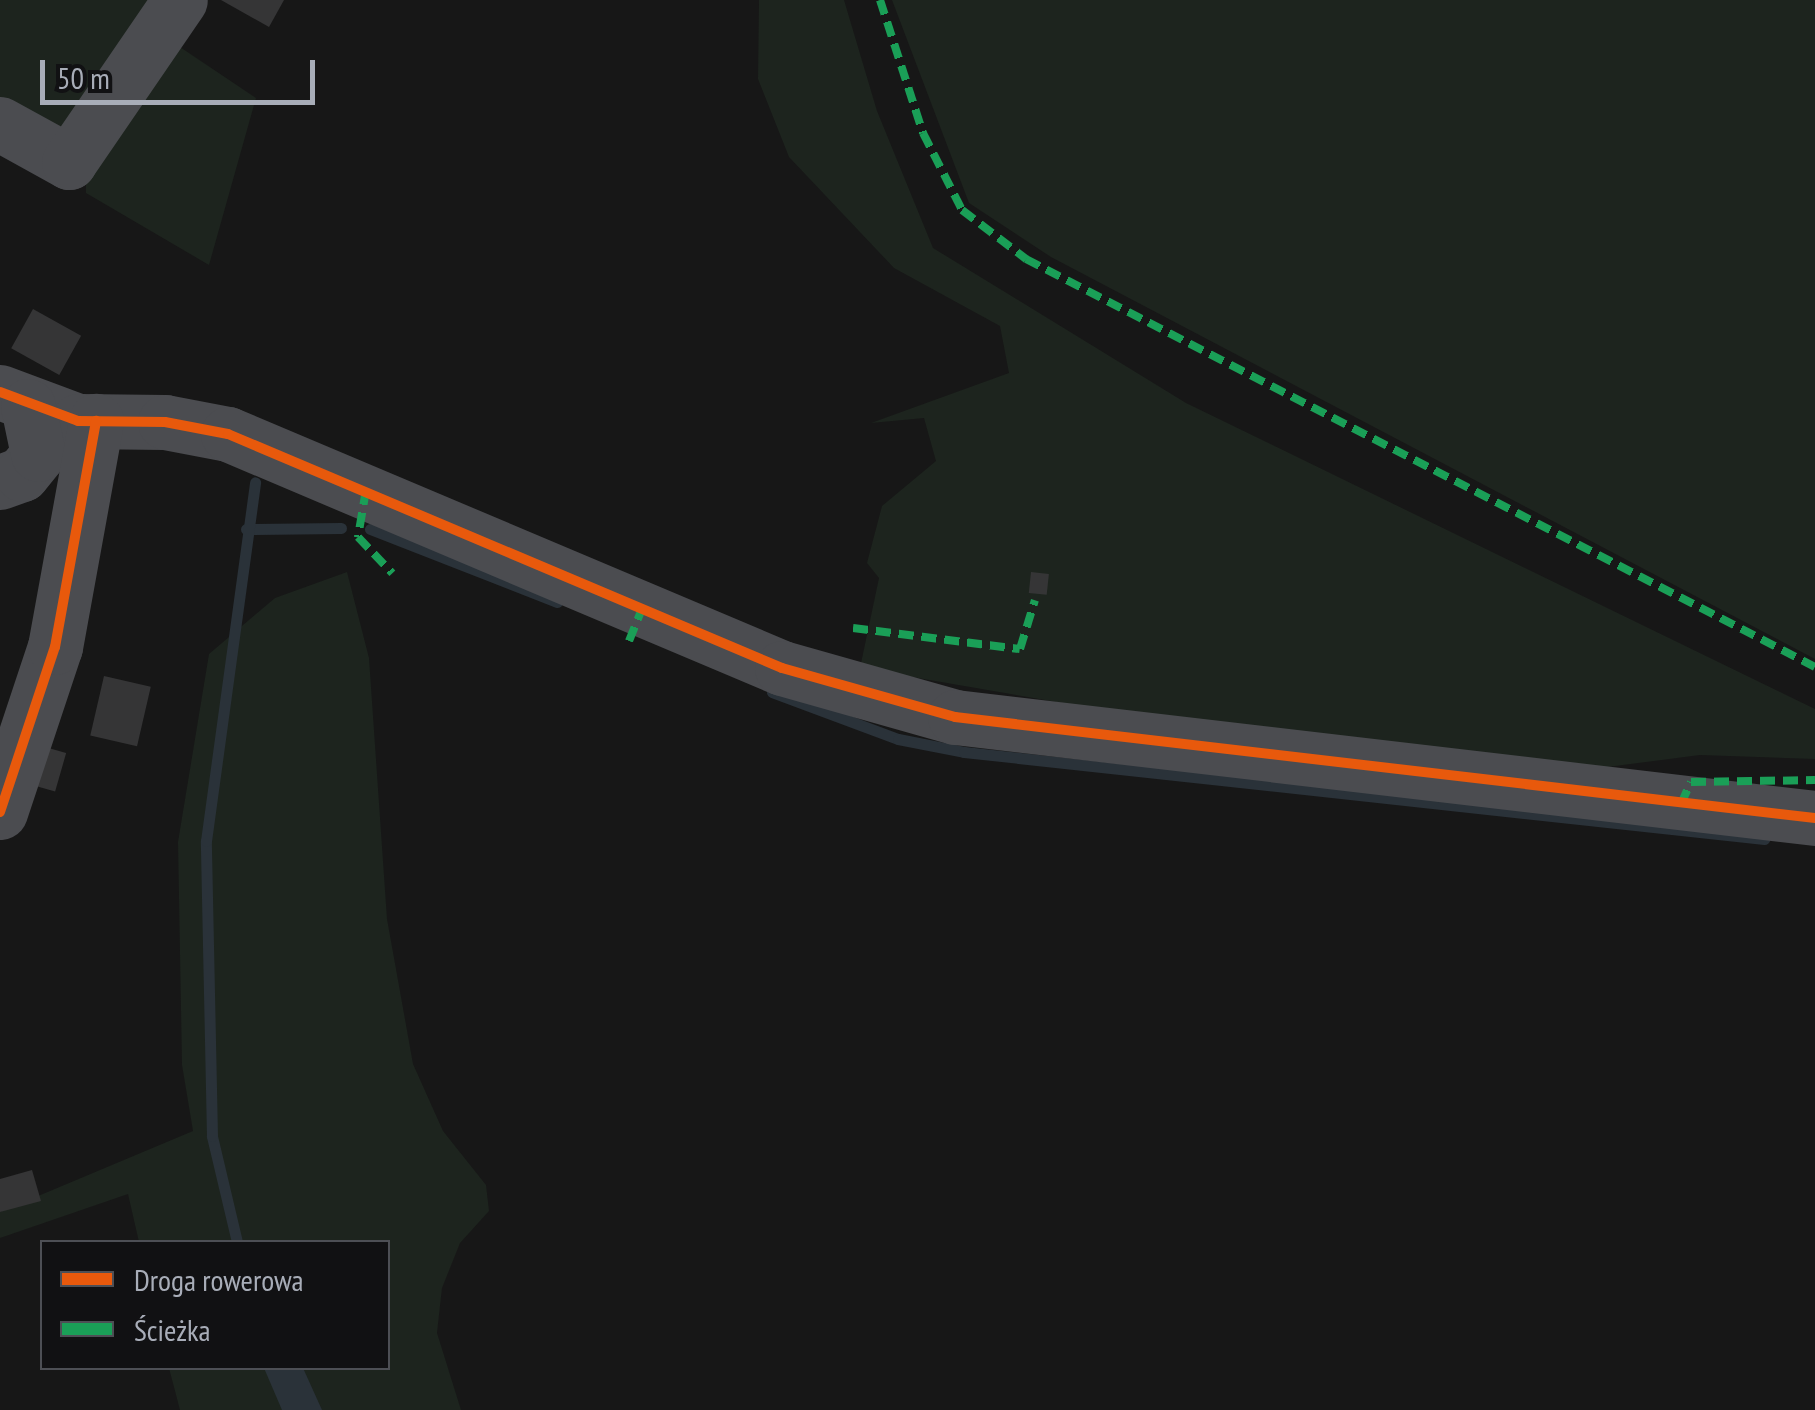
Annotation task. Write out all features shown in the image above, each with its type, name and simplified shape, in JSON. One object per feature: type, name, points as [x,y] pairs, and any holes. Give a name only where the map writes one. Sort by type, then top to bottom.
[{"type":"street","points":[[0,124],[69,162],[142,65],[180,0]]},
{"type":"street","points":[[14,399],[96,421],[228,434],[782,668],[955,717],[1815,818]]},
{"type":"street","points":[[7,481],[38,454],[14,399]]},
{"type":"street","points":[[0,812],[55,647],[96,421]]},
{"type":"street","points":[[7,481],[82,506]]},
{"type":"shaded area","points":[[0,0],[169,0],[68,138],[0,116]]},
{"type":"shaded area","points":[[759,0],[844,0],[877,111],[933,248],[1186,403],[1815,709],[1815,759],[1700,755],[1592,769],[1080,706],[860,668],[879,578],[867,563],[882,506],[936,461],[924,418],[871,423],[1009,373],[1000,326],[894,268],[789,157],[758,79]]},
{"type":"shaded area","points":[[892,0],[1815,0],[1815,659],[1051,257],[969,203]]},
{"type":"shaded area","points":[[174,43],[256,98],[209,265],[86,193],[86,163]]},
{"type":"shaded area","points":[[347,572],[369,658],[387,919],[413,1064],[443,1131],[486,1185],[489,1211],[460,1243],[442,1288],[437,1333],[461,1410],[180,1410],[170,1370],[390,1370],[390,1240],[139,1240],[128,1194],[0,1238],[0,1212],[193,1131],[182,1065],[178,842],[209,654],[275,598]]},
{"type":"shaded area","points":[[265,1370],[304,1370],[322,1410],[282,1410]]},
{"type":"building","points":[[221,0],[284,0],[269,27]]},
{"type":"building","points":[[33,309],[81,336],[59,375],[11,348]]},
{"type":"building","points":[[1031,572],[1049,574],[1047,595],[1029,593]]},
{"type":"building","points":[[104,676],[151,687],[137,746],[90,735]]},
{"type":"building","points":[[45,747],[66,753],[55,792],[34,785]]},
{"type":"building","points":[[32,1170],[41,1201],[0,1212],[0,1179]]},
{"type":"waterway","points":[[237,1240],[212,1136],[206,841],[255,482]]},
{"type":"waterway","points":[[246,529],[341,528]]},
{"type":"waterway","points":[[370,529],[557,602]]},
{"type":"waterway","points":[[772,692],[898,739],[964,752],[1764,839]]},
{"type":"marked path","points":[[880,0],[923,133],[962,210],[1026,259],[1815,667]]},
{"type":"marked path","points":[[366,490],[358,537],[392,573]]},
{"type":"marked path","points":[[853,628],[1020,649],[1035,600]]},
{"type":"marked path","points":[[629,641],[642,608]]},
{"type":"marked path","points":[[1681,804],[1691,782],[1815,780]]},
{"type":"cycle path","points":[[0,392],[78,421],[165,422],[228,434],[782,668],[955,717],[1815,818]]},
{"type":"cycle path","points":[[0,812],[55,647],[96,421]]}]
